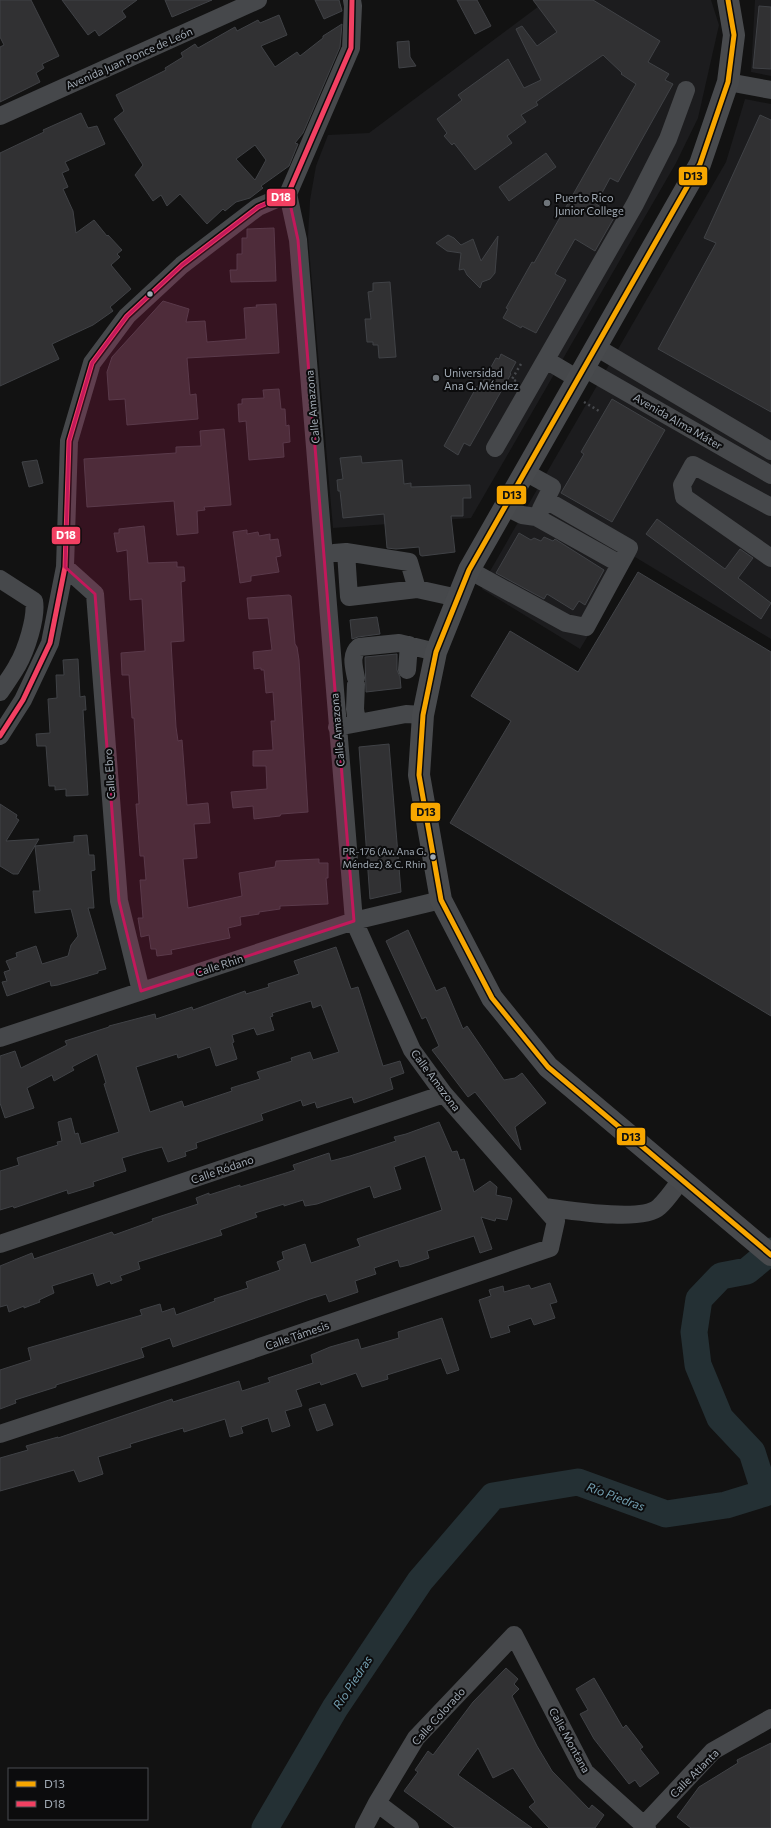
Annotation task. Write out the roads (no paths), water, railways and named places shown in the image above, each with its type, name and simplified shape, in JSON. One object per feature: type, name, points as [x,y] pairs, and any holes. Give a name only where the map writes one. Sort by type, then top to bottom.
[{"type":"main road","points":[[728,0],[734,35]]},
{"type":"main road","points":[[742,0],[743,11],[734,35],[728,82],[700,164],[469,570],[436,652],[423,715],[420,775],[441,900],[492,998],[548,1067],[771,1255]]},
{"type":"street","name":"Avenida Juan Ponce de León","points":[[0,116],[258,0]]},
{"type":"street","points":[[0,736],[23,700],[50,643],[65,567],[69,440],[92,363],[127,316],[182,265],[258,207],[288,194],[351,48],[354,6],[352,0]]},
{"type":"street","points":[[728,82],[771,90]]},
{"type":"street","points":[[495,448],[635,204],[668,140],[686,90]]},
{"type":"street","name":"Calle Amazona","points":[[288,194],[298,240],[354,921],[412,1050],[444,1094],[544,1207]]},
{"type":"street","name":"Avenida Alma Máter","points":[[596,347],[771,451]]},
{"type":"street","name":"Avenida Alma Máter","points":[[546,360],[581,373],[771,475]]},
{"type":"street","points":[[771,507],[693,465],[682,485],[684,497],[771,558]]},
{"type":"street","points":[[525,472],[552,487],[536,517]]},
{"type":"street","points":[[469,570],[566,623],[586,627],[630,548],[546,500]]},
{"type":"street","points":[[506,507],[522,515],[536,517],[620,564]]},
{"type":"street","points":[[346,552],[349,597],[416,589],[458,598]]},
{"type":"street","points":[[324,554],[346,552],[409,562],[416,589]]},
{"type":"street","name":"Calle Ebro","points":[[65,567],[96,594],[119,901],[141,992]]},
{"type":"street","points":[[0,578],[34,601],[36,610],[18,665],[0,692]]},
{"type":"street","points":[[356,723],[356,681],[353,656],[354,652],[359,647],[399,643],[436,652]]},
{"type":"street","points":[[407,670],[409,645]]},
{"type":"street","points":[[337,727],[406,714],[423,715]]},
{"type":"street","name":"Calle Rhin","points":[[0,1038],[354,921],[441,900]]},
{"type":"street","name":"Calle Ródano","points":[[0,1244],[444,1094]]},
{"type":"street","points":[[544,1207],[606,1214],[645,1214],[659,1208],[681,1180]]},
{"type":"street","name":"Calle Támesis","points":[[0,1434],[192,1371],[550,1248],[556,1220],[544,1207]]},
{"type":"street","name":"Calle Colorado","points":[[364,1828],[377,1803],[416,1738],[514,1635]]},
{"type":"street","name":"Calle Montana","points":[[514,1635],[585,1772],[646,1827]]},
{"type":"street","name":"Calle Atlanta","points":[[646,1827],[713,1751],[771,1718]]},
{"type":"street","points":[[377,1803],[410,1828]]},
{"type":"waterway","name":"Río Piedras","points":[[265,1828],[335,1708],[420,1581],[493,1496],[578,1482],[666,1514],[726,1505],[765,1493],[752,1452],[720,1418],[698,1365],[694,1332],[699,1299],[721,1276],[747,1271],[771,1251]]},
{"type":"place","name":"Puerto Rico Junior College","points":[[547,203]]},
{"type":"place","name":"Universidad Ana G. Méndez","points":[[436,378]]},
{"type":"place","name":"PR-176 (Av. Ana G. Méndez) & C. Rhin","points":[[433,857]]}]
